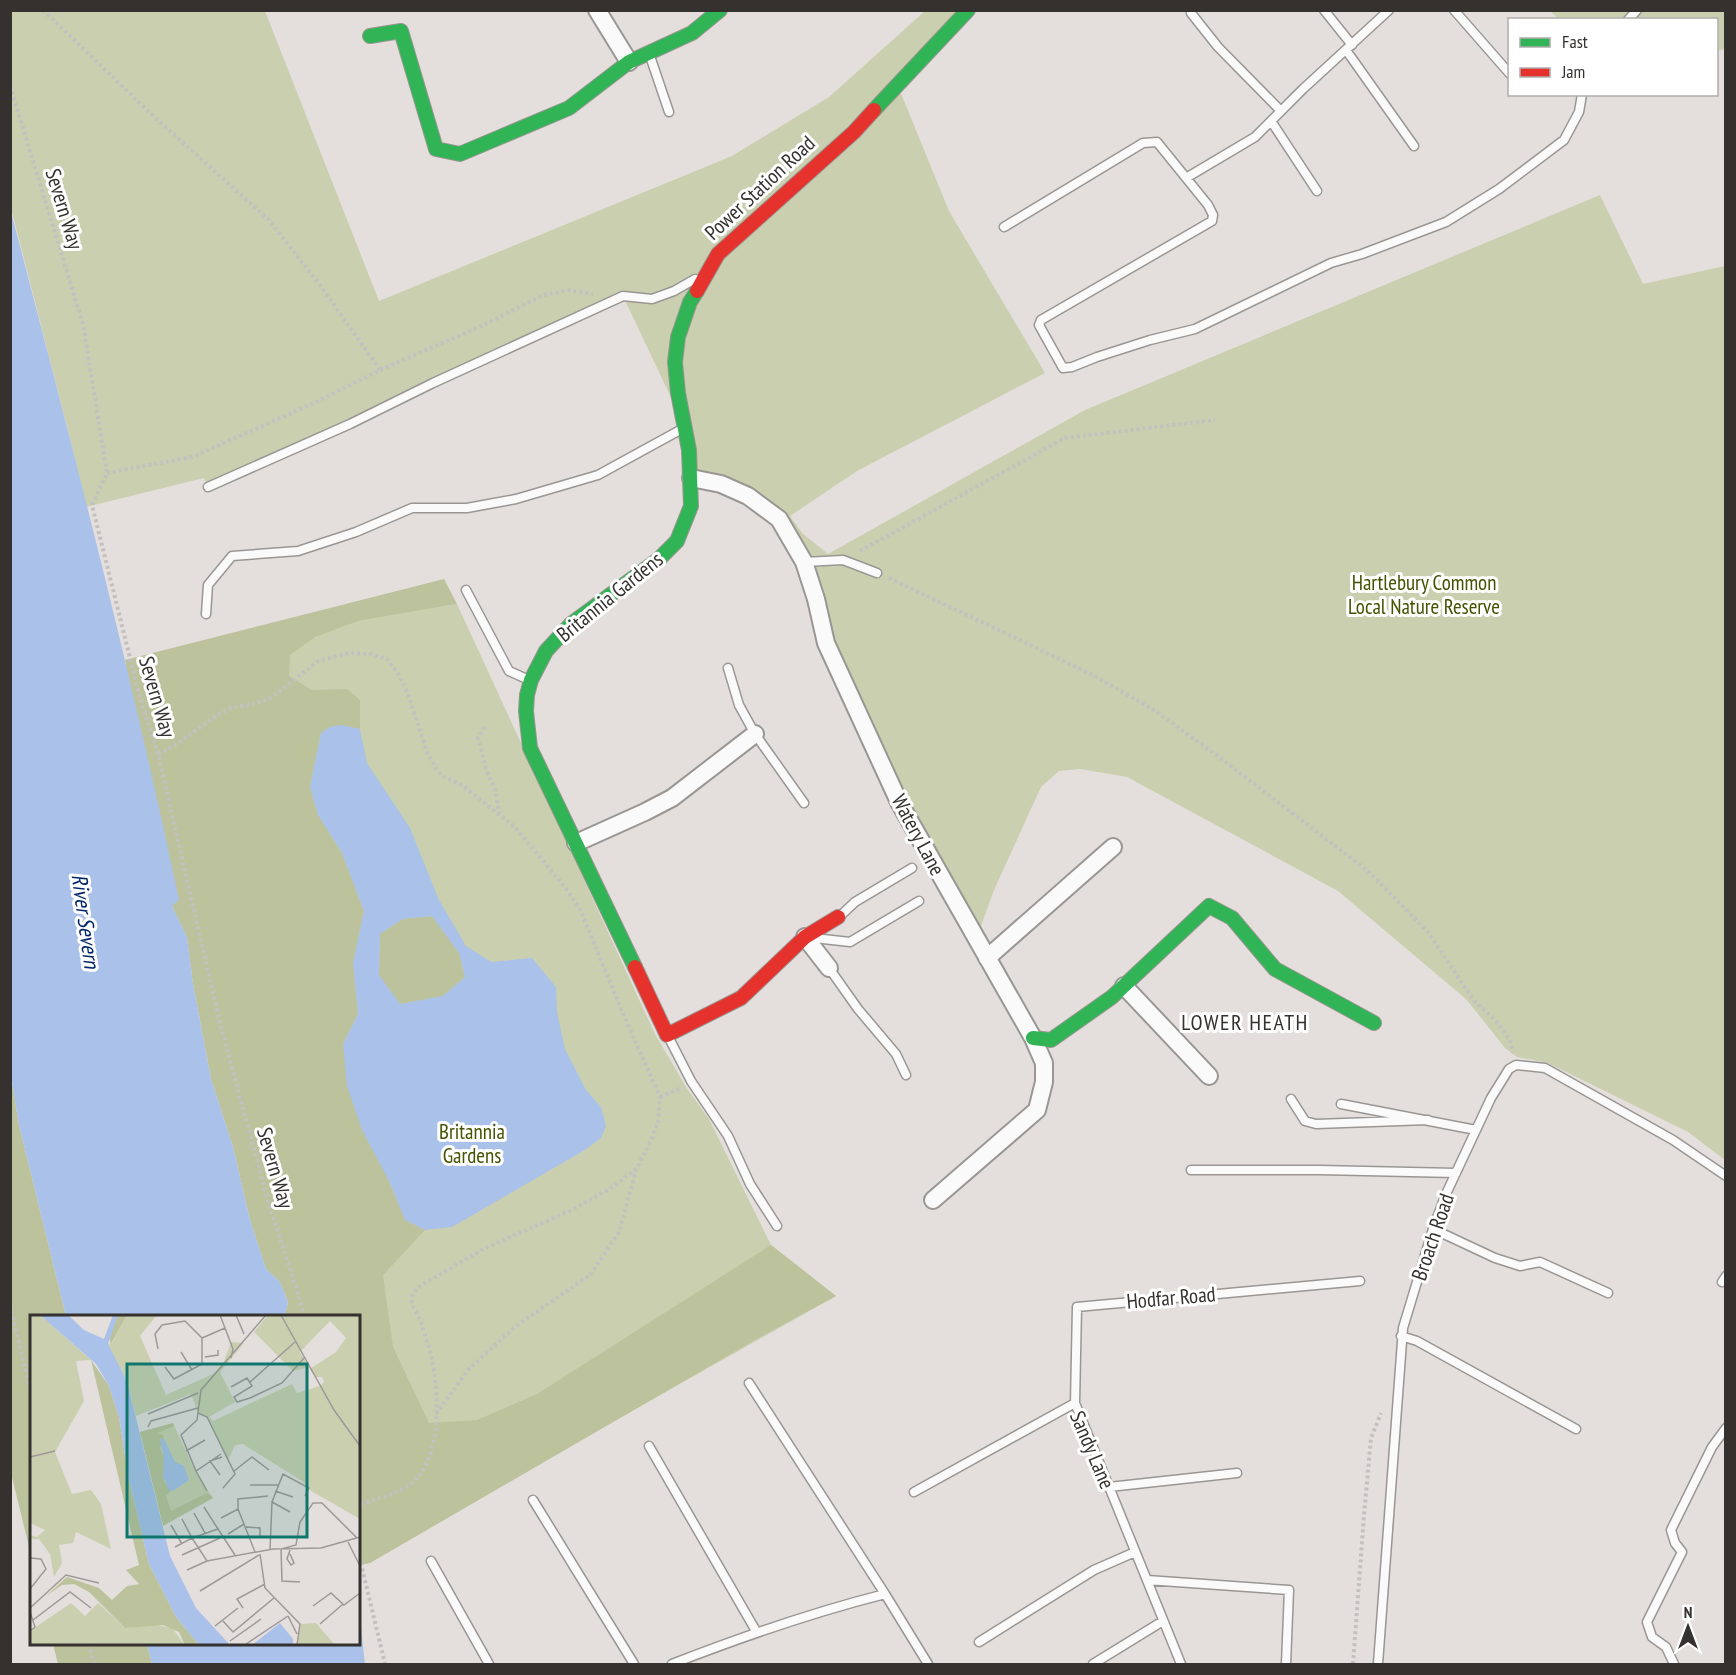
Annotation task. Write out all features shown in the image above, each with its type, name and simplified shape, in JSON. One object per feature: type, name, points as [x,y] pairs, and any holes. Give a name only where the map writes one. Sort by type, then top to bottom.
[{"type":"street","points":[[597,10],[629,62]]},
{"type":"street","points":[[370,36],[401,31],[436,149],[460,154],[569,108],[629,62],[692,33],[720,10]]},
{"type":"street","name":"Power Station Road","points":[[691,478],[675,362],[678,337],[690,302],[718,254],[854,132],[968,10]]},
{"type":"street","name":"Watery Lane","points":[[691,478],[721,484],[748,496],[779,519],[804,562],[816,599],[826,643],[894,791],[1033,1038],[1044,1063],[1044,1082],[1037,1110],[933,1200]]},
{"type":"street","name":"Britannia Gardens","points":[[667,1035],[530,748],[525,726],[525,694],[534,670],[558,636],[659,559],[676,541],[691,506],[691,478]]},
{"type":"street","points":[[576,843],[672,798],[755,734]]},
{"type":"street","points":[[987,958],[1113,847]]},
{"type":"street","points":[[1033,1038],[1051,1040],[1112,997],[1209,906],[1232,918],[1275,969],[1374,1023]]},
{"type":"street","points":[[667,1035],[741,998],[805,938],[838,917]]},
{"type":"street","points":[[805,938],[829,968]]},
{"type":"street","points":[[1124,986],[1209,1076]]},
{"type":"lane","points":[[1324,10],[1414,146]]},
{"type":"lane","points":[[1186,178],[1255,137],[1389,10]]},
{"type":"lane","points":[[1454,10],[1508,73]]},
{"type":"lane","points":[[1191,13],[1218,47],[1281,111]]},
{"type":"lane","points":[[649,52],[669,112]]},
{"type":"lane","points":[[1004,227],[1143,143],[1157,142],[1213,215],[1212,221],[1041,320],[1039,325],[1063,368],[1072,367],[1150,340],[1195,329],[1331,263],[1362,254],[1446,222],[1499,189],[1564,140],[1579,112],[1582,96]]},
{"type":"lane","points":[[1271,121],[1317,191]]},
{"type":"lane","points":[[208,488],[623,296],[652,299],[674,291],[692,282],[718,254]]},
{"type":"lane","points":[[206,614],[208,585],[232,555],[298,551],[356,532],[412,508],[467,508],[516,499],[598,476],[685,427]]},
{"type":"lane","points":[[804,562],[843,561],[877,573]]},
{"type":"lane","points":[[466,590],[509,671],[530,681]]},
{"type":"lane","points":[[728,668],[739,705],[755,734],[804,803]]},
{"type":"lane","points":[[838,917],[855,902],[912,868]]},
{"type":"lane","points":[[805,938],[850,942],[920,901]]},
{"type":"lane","points":[[829,968],[858,1009],[896,1054],[906,1075]]},
{"type":"lane","name":"Britannia Gardens","points":[[667,1035],[691,1081],[728,1136],[750,1184],[777,1226]]},
{"type":"lane","points":[[1516,1065],[1545,1068],[1673,1140],[1725,1176]]},
{"type":"lane","name":"Broach Road","points":[[1378,1665],[1401,1336],[1433,1229],[1456,1173],[1491,1098],[1509,1069],[1516,1065]]},
{"type":"lane","points":[[1291,1099],[1305,1121],[1316,1124],[1428,1120]]},
{"type":"lane","points":[[1341,1104],[1476,1130]]},
{"type":"lane","points":[[1191,1170],[1456,1173]]},
{"type":"lane","points":[[1433,1229],[1495,1258],[1520,1266],[1540,1262],[1608,1293]]},
{"type":"lane","name":"Hodfar Road","points":[[1075,1403],[1077,1307],[1360,1281]]},
{"type":"lane","points":[[1401,1336],[1417,1341],[1576,1429]]},
{"type":"lane","points":[[749,1383],[928,1665]]},
{"type":"lane","name":"Sandy Lane","points":[[914,1492],[1075,1403],[1181,1665]]},
{"type":"lane","points":[[1674,1665],[1666,1647],[1652,1636],[1647,1622],[1682,1552],[1675,1543],[1671,1530],[1712,1447],[1725,1428]]},
{"type":"lane","points":[[650,1446],[756,1631]]},
{"type":"lane","points":[[1108,1487],[1237,1473]]},
{"type":"lane","points":[[533,1500],[634,1665]]},
{"type":"lane","points":[[979,1642],[1094,1570],[1135,1551]]},
{"type":"lane","points":[[431,1562],[489,1665]]},
{"type":"lane","points":[[1147,1580],[1289,1590],[1286,1665]]},
{"type":"lane","points":[[672,1665],[756,1631],[829,1608],[885,1594]]},
{"type":"lane","points":[[1092,1665],[1163,1621]]},
{"type":"path","points":[[43,10],[150,113],[269,220],[320,285],[381,370]]},
{"type":"path","name":"Severn Way","points":[[10,86],[83,324],[106,473],[92,505],[139,694],[158,754],[221,1028],[270,1208],[303,1315]]},
{"type":"path","points":[[106,473],[192,457],[544,296],[569,291],[623,296]]},
{"type":"path","points":[[843,561],[1065,438],[1215,420]]},
{"type":"path","points":[[877,573],[1083,670],[1157,712],[1370,872],[1428,932],[1474,1001],[1496,1022],[1510,1040],[1516,1065]]},
{"type":"path","points":[[158,754],[233,707],[250,705],[271,698],[318,662],[350,653],[370,654],[387,659],[399,675],[408,694],[426,752],[442,776],[463,786],[515,827],[542,858],[580,909],[660,1096],[658,1122],[637,1168],[620,1232],[590,1275],[508,1333],[468,1370],[436,1415]]},
{"type":"path","points":[[485,727],[478,738],[487,772],[495,789],[500,813]]},
{"type":"path","points":[[660,1096],[686,1087],[691,1081]]},
{"type":"path","points":[[360,1504],[392,1493],[411,1483],[422,1473],[431,1454],[436,1415],[432,1360],[420,1318],[411,1302],[411,1295],[417,1288],[485,1248],[579,1206],[624,1180],[637,1168]]},
{"type":"path","points":[[10,1305],[30,1388]]},
{"type":"path","points":[[1353,1665],[1371,1438],[1384,1404],[1398,1387]]},
{"type":"path","points":[[360,1559],[385,1665]]},
{"type":"path","points":[[89,1645],[94,1665]]},
{"type":"green space","name":"Hartlebury Common Local Nature Reserve","points":[[10,11],[265,11],[379,301],[732,156],[829,97],[925,11],[968,11],[898,86],[949,211],[1045,373],[857,471],[790,516],[802,533],[828,554],[1085,410],[1600,195],[1643,284],[1725,266],[1725,1160],[1688,1132],[1548,1063],[1517,1057],[1505,1048],[1466,999],[1338,891],[1127,777],[1080,769],[1059,771],[1041,787],[994,890],[976,940],[909,821],[779,519],[691,478],[685,427],[623,296],[208,487],[204,478],[86,507],[11,208]]},
{"type":"green space","points":[[1550,11],[1725,11],[1725,49],[1718,51],[1718,18],[1558,18]]},
{"type":"green space","points":[[444,579],[457,604],[358,621],[315,637],[290,655],[289,676],[312,690],[347,689],[360,700],[360,729],[341,725],[321,733],[310,787],[318,815],[342,853],[364,911],[353,963],[358,1014],[343,1044],[389,1181],[405,1220],[425,1230],[383,1275],[393,1347],[429,1423],[477,1420],[537,1394],[771,1245],[836,1296],[753,1341],[370,1563],[360,1565],[360,1315],[285,1315],[288,1302],[280,1282],[266,1269],[250,1220],[233,1147],[211,1079],[193,984],[187,938],[172,906],[125,660]]},
{"type":"green space","name":"Britannia Gardens","points":[[457,604],[655,1034],[686,1087],[709,1119],[771,1245],[836,1296],[586,1437],[372,1539],[360,1315],[358,1315],[125,660]]},
{"type":"green space","points":[[432,916],[459,953],[465,977],[443,996],[400,1004],[379,975],[380,934],[403,919]]},
{"type":"green space","points":[[10,1069],[19,1125],[66,1315],[30,1315],[30,1551],[10,1469]]},
{"type":"green space","points":[[53,1645],[147,1645],[152,1664],[58,1664]]},
{"type":"water","name":"River Severn","points":[[10,208],[120,639],[179,900],[172,906],[187,937],[193,984],[211,1079],[233,1147],[250,1220],[266,1269],[280,1282],[288,1302],[285,1315],[66,1315],[19,1125],[10,1069]]},
{"type":"water","points":[[341,725],[360,729],[367,763],[410,828],[439,900],[466,946],[491,962],[532,958],[556,987],[557,1012],[565,1049],[586,1090],[601,1107],[606,1126],[601,1138],[585,1150],[452,1227],[425,1230],[405,1220],[389,1181],[362,1130],[347,1086],[343,1044],[358,1014],[353,963],[364,911],[342,853],[318,815],[310,787],[321,733],[330,727]],"holes":[[[432,916],[459,953],[465,977],[443,996],[400,1004],[379,975],[380,934],[403,919]]]},
{"type":"water","points":[[360,1619],[365,1664],[152,1664],[147,1645],[360,1645]]},
{"type":"traffic: fast","points":[[370,36],[401,31],[436,149],[460,154],[569,108],[629,62],[692,33],[720,10]]},
{"type":"traffic: fast","points":[[874,110],[968,10]]},
{"type":"traffic: fast","points":[[635,967],[530,748],[526,711],[527,695],[531,680],[546,651],[571,624],[659,559],[677,541],[691,506],[689,450],[678,393],[675,362],[678,337],[690,302],[697,291]]},
{"type":"traffic: fast","points":[[1033,1038],[1051,1040],[1112,997],[1209,906],[1232,918],[1275,969],[1374,1023]]},
{"type":"traffic: jam","points":[[697,291],[718,254],[854,132],[874,110]]},
{"type":"traffic: jam","points":[[635,967],[667,1035],[741,998],[805,937],[838,917]]},
{"type":"district","name":"LOWER HEATH","points":[[1245,1022]]}]
